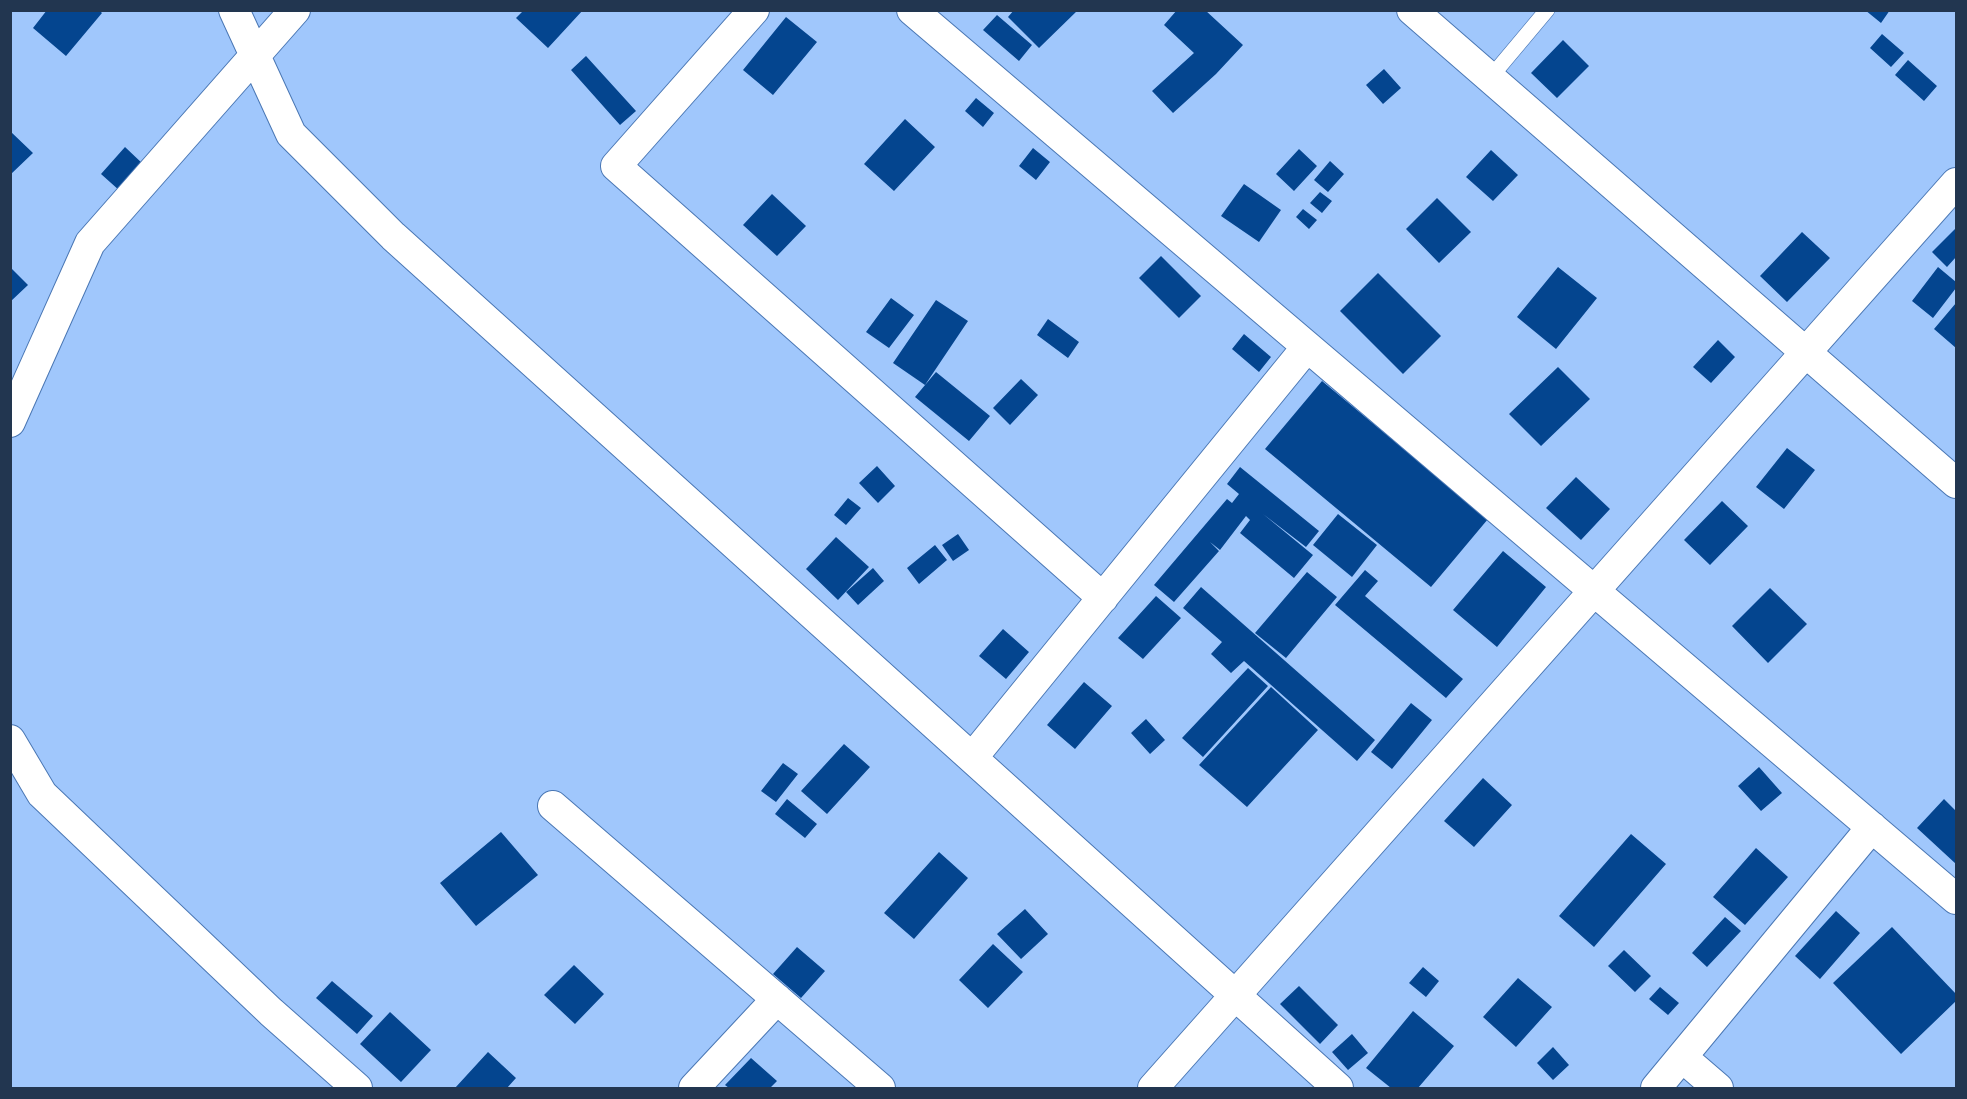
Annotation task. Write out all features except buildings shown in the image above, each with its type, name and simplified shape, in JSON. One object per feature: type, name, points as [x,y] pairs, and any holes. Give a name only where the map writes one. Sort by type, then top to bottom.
[{"type":"street","points":[[234,10],[291,134],[393,236],[1338,1089]]},
{"type":"street","points":[[10,422],[90,243],[295,10]]},
{"type":"street","points":[[754,10],[616,166],[1103,598]]},
{"type":"street","points":[[912,10],[1956,899]]},
{"type":"street","points":[[1412,10],[1956,483]]},
{"type":"street","points":[[1153,1089],[1956,183]]},
{"type":"street","points":[[972,758],[1308,347]]},
{"type":"street","points":[[10,740],[42,794],[271,1012],[357,1089]]},
{"type":"street","points":[[553,806],[880,1089]]},
{"type":"street","points":[[1656,1089],[1872,827]]},
{"type":"street","points":[[694,1089],[777,999]]},
{"type":"street","points":[[1682,1057],[1718,1089]]},
{"type":"lane","points":[[1490,78],[1546,10]]}]
